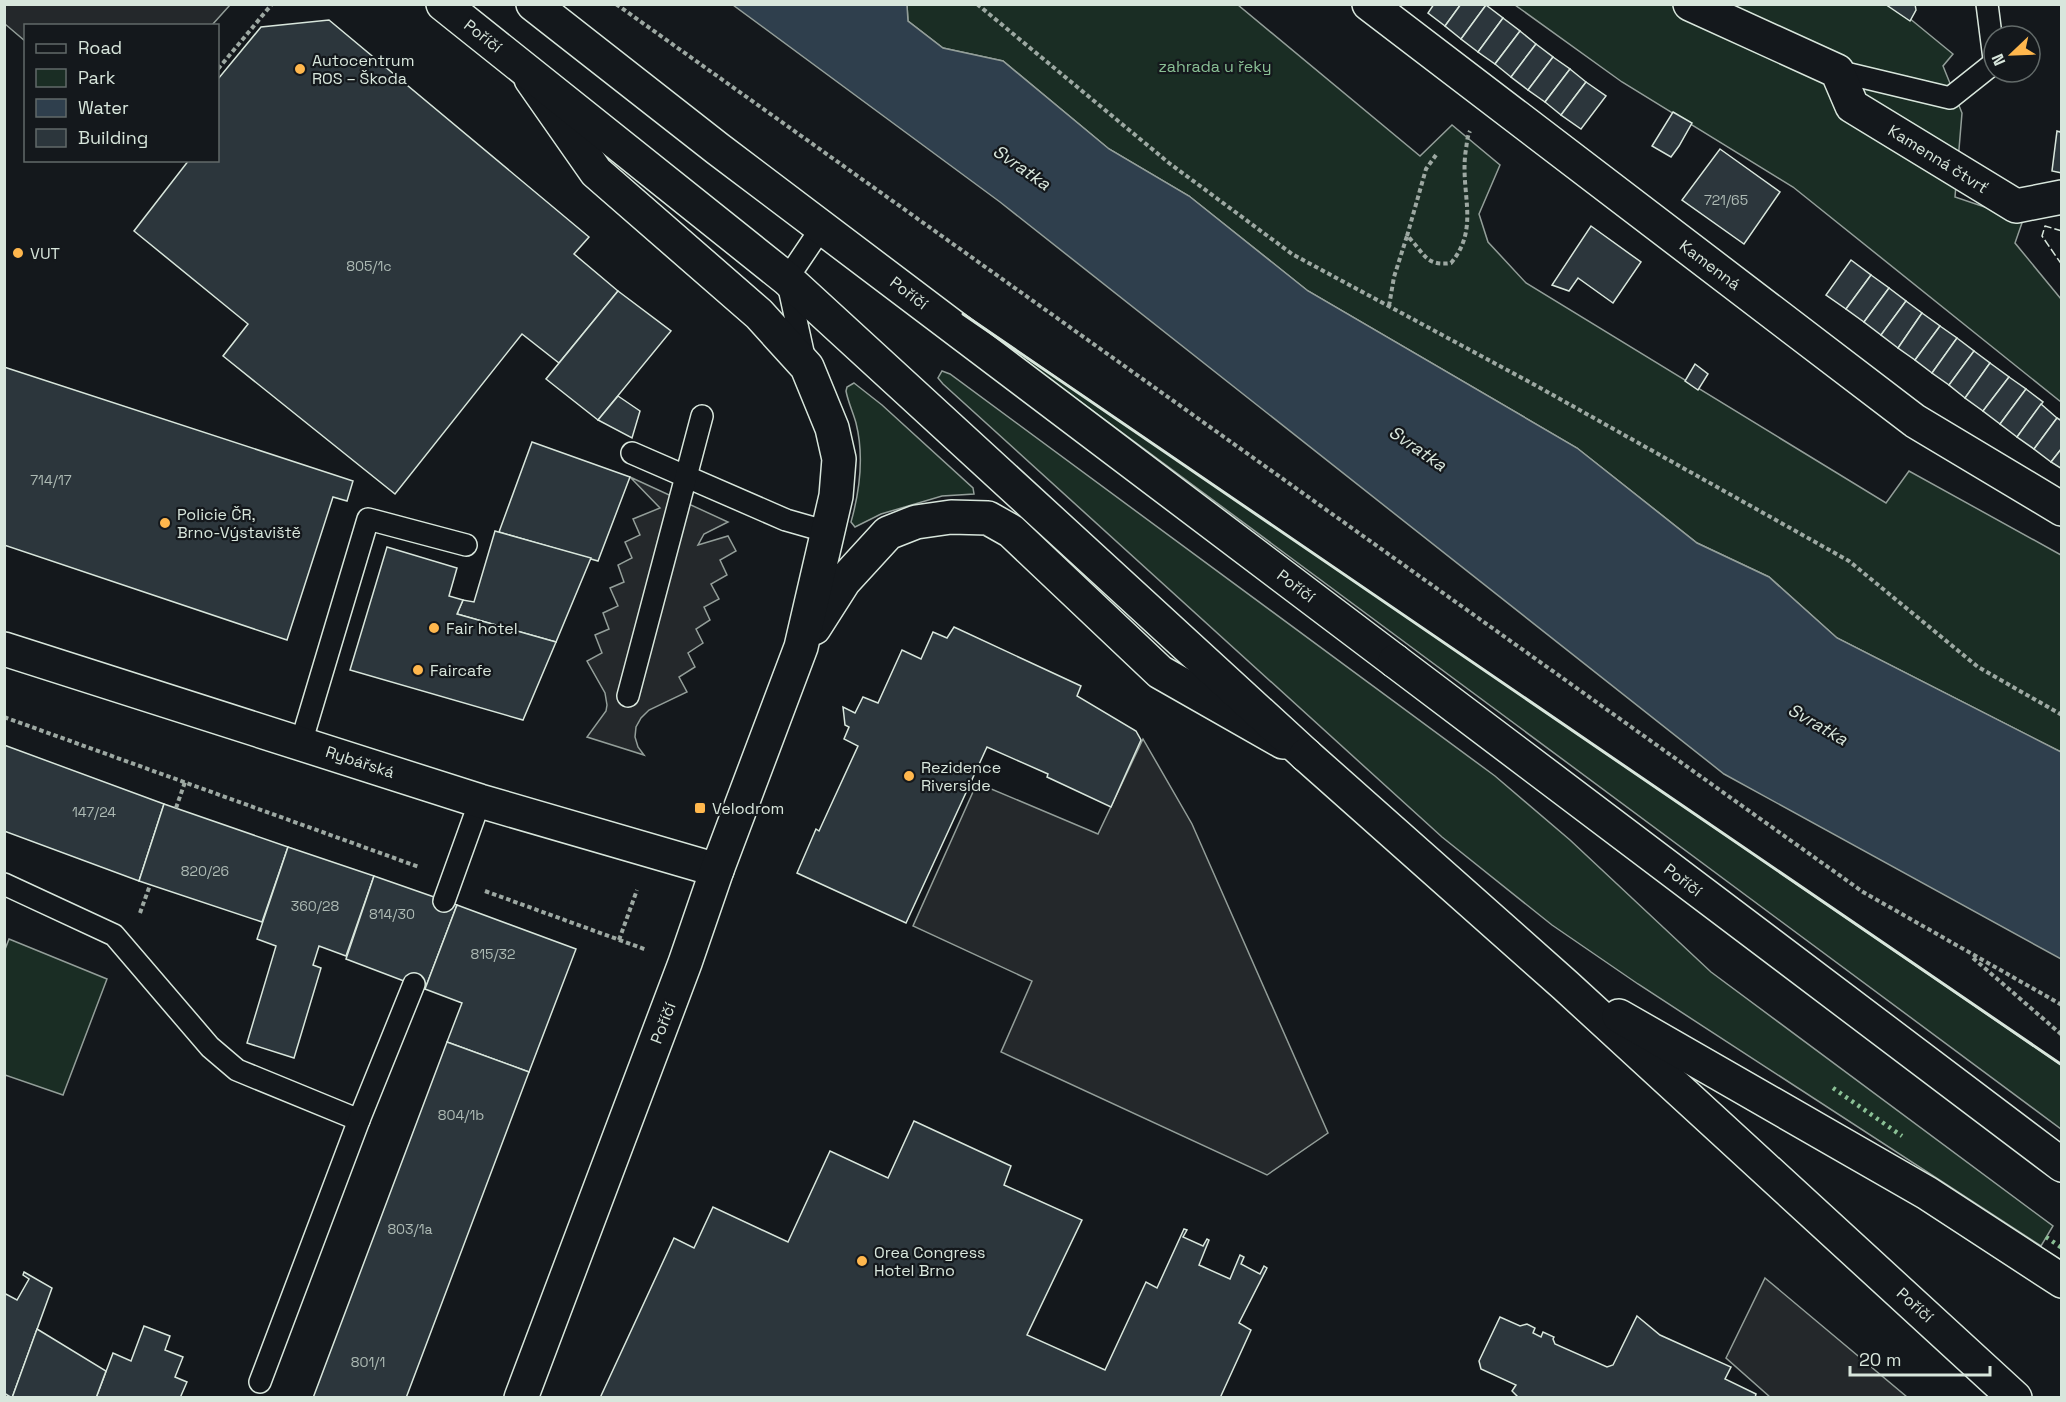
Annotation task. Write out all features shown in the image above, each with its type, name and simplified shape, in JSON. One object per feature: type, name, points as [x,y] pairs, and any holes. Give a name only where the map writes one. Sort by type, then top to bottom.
[{"type":"main road","name":"Poříčí","points":[[443,4],[787,279],[1306,755],[1565,985],[2015,1398]]},
{"type":"main road","name":"Poříčí","points":[[533,4],[822,227],[2061,1165]]},
{"type":"main road","name":"Kamenná","points":[[1369,4],[1915,421],[2061,509]]},
{"type":"main road","points":[[1690,4],[1838,71]]},
{"type":"main road","name":"Poříčí","points":[[521,1398],[801,647],[836,496],[839,459],[832,428],[807,367],[759,314],[596,172],[523,68]]},
{"type":"main road","name":"Kamenná čtvrť","points":[[1838,71],[1852,106],[2016,207],[2061,197]]},
{"type":"main road","name":"Poříčí","points":[[801,647],[844,581],[888,533],[916,522],[951,517],[988,518],[1011,531],[1160,672],[1306,755]]},
{"type":"main road","name":"Rybářská","points":[[4,649],[480,801],[717,870]]},
{"type":"main road","points":[[1565,985],[1928,1193],[2061,1281]]},
{"type":"main road","points":[[1966,1094],[2061,1188]]},
{"type":"lane","points":[[1987,4],[1989,24]]},
{"type":"lane","points":[[1838,71],[1950,98],[1982,71]]},
{"type":"lane","points":[[807,367],[787,279],[822,227]]},
{"type":"lane","points":[[628,696],[702,416]]},
{"type":"lane","points":[[632,453],[786,520],[828,532]]},
{"type":"lane","points":[[301,743],[368,519],[466,545]]},
{"type":"lane","points":[[444,901],[480,801]]},
{"type":"lane","points":[[4,884],[114,935],[210,1047],[237,1070],[359,1120]]},
{"type":"lane","points":[[260,1382],[359,1120],[414,984]]},
{"type":"path","points":[[219,68],[272,4]]},
{"type":"path","points":[[616,4],[1863,892],[2061,1005]]},
{"type":"path","points":[[977,4],[1169,163],[1292,254],[1536,385],[1849,561],[1978,667],[2061,715]]},
{"type":"path","points":[[1407,236],[1425,258],[1438,265],[1451,263],[1460,251],[1468,227],[1463,165],[1468,134],[1492,99]]},
{"type":"path","points":[[1389,306],[1394,277],[1426,169],[1436,155]]},
{"type":"path","points":[[4,717],[685,963]]},
{"type":"path","points":[[176,808],[185,782]]},
{"type":"path","points":[[1965,951],[2061,1035]]},
{"type":"green space","points":[[1892,4],[1953,54],[1943,66],[1962,113],[1955,197],[2023,220],[2015,243],[2061,299],[2061,402],[1793,187],[1622,82],[1515,5]]},
{"type":"green space","name":"zahrada u řeky","points":[[907,5],[1238,5],[1420,156],[1452,125],[1500,165],[1479,214],[1488,242],[1526,283],[1886,503],[1909,471],[2061,555],[2061,752],[1837,638],[1769,577],[1697,543],[1577,448],[1308,291],[1189,196],[1109,149],[1003,61],[943,48],[908,21]]},
{"type":"green space","points":[[946,302],[2061,1065],[2061,1129]]},
{"type":"green space","points":[[942,371],[950,374],[1495,776],[1570,840],[1711,972],[2053,1226],[2041,1246],[1638,984],[1552,925],[1442,837],[943,384],[938,378]]},
{"type":"green space","points":[[854,383],[882,405],[973,488],[974,494],[942,496],[881,514],[855,527],[851,522],[859,485],[860,447],[856,423],[846,391],[847,387]]},
{"type":"green space","points":[[9,939],[107,979],[63,1095],[5,1075],[4,952]]},
{"type":"shaded area","points":[[5,4],[230,5],[213,24],[24,24],[24,40],[5,24]]},
{"type":"shaded area","points":[[630,477],[728,522],[704,534],[698,545],[728,536],[736,551],[720,560],[727,575],[711,584],[719,599],[704,607],[710,620],[696,629],[703,643],[688,653],[695,667],[679,677],[687,692],[649,710],[636,727],[635,737],[644,755],[587,737],[606,711],[607,705],[605,693],[587,661],[602,653],[595,635],[609,629],[603,613],[618,606],[610,588],[624,582],[618,565],[632,558],[625,542],[640,535],[633,519],[660,508]]},
{"type":"shaded area","points":[[1143,739],[1192,824],[1328,1133],[1267,1175],[1001,1052],[1032,981],[913,926],[977,783],[1098,834]]},
{"type":"shaded area","points":[[1765,1278],[1907,1397],[1770,1397],[1726,1358]]},
{"type":"water","name":"Svratka","points":[[733,5],[907,5],[908,21],[943,48],[1003,61],[1109,149],[1189,196],[1308,291],[1577,448],[1697,543],[1769,577],[1837,638],[2061,752],[2061,959],[1724,774],[1000,202]]},
{"type":"building","points":[[1434,4],[1461,4],[1445,26],[1428,13]]},
{"type":"building","points":[[1461,4],[1486,5],[1461,39],[1445,26]]},
{"type":"building","points":[[1885,4],[1915,4],[1916,10],[1910,21]]},
{"type":"building","points":[[1486,5],[1503,18],[1478,52],[1461,39]]},
{"type":"building","points":[[1503,18],[1520,31],[1495,64],[1478,52]]},
{"type":"building","points":[[329,20],[589,237],[574,254],[618,291],[559,363],[522,334],[395,494],[223,356],[248,324],[134,231],[187,162],[219,162],[219,78],[261,27]]},
{"type":"building","points":[[1520,31],[1536,44],[1511,77],[1495,64]]},
{"type":"building","points":[[1536,44],[1553,57],[1528,90],[1511,77]]},
{"type":"building","points":[[1553,57],[1570,69],[1545,102],[1528,90]]},
{"type":"building","points":[[1570,69],[1586,82],[1561,115],[1545,102]]},
{"type":"building","points":[[1586,82],[1606,96],[1581,129],[1561,115]]},
{"type":"building","points":[[1673,112],[1692,123],[1671,157],[1652,146]]},
{"type":"building","points":[[2062,127],[2062,173],[2052,171],[2057,131],[2060,132]]},
{"type":"building","points":[[1720,149],[1780,192],[1744,244],[1682,200]]},
{"type":"building","points":[[1591,226],[1641,262],[1613,303],[1578,278],[1569,291],[1552,285]]},
{"type":"building","points":[[1851,260],[1871,275],[1846,309],[1826,295]]},
{"type":"building","points":[[1871,275],[1889,288],[1864,322],[1846,309]]},
{"type":"building","points":[[1889,288],[1906,301],[1881,335],[1864,322]]},
{"type":"building","points":[[618,291],[671,331],[598,420],[546,379]]},
{"type":"building","points":[[1906,301],[1922,313],[1898,348],[1881,335]]},
{"type":"building","points":[[1922,313],[1940,326],[1915,360],[1898,348]]},
{"type":"building","points":[[1940,326],[1957,338],[1932,373],[1915,360]]},
{"type":"building","points":[[1957,338],[1974,351],[1949,385],[1932,373]]},
{"type":"building","points":[[1974,351],[1990,363],[1965,398],[1949,385]]},
{"type":"building","points":[[1990,363],[2009,377],[1983,411],[1965,398]]},
{"type":"building","points":[[1695,364],[1708,374],[1698,390],[1685,381]]},
{"type":"building","name":"Policie ČR, Brno-Výstaviště","points":[[4,367],[353,481],[347,501],[333,497],[287,640],[4,545]]},
{"type":"building","points":[[2009,377],[2026,389],[2000,424],[1983,411]]},
{"type":"building","points":[[2026,389],[2043,402],[2017,437],[2000,424]]},
{"type":"building","points":[[618,396],[640,411],[632,438],[598,420]]},
{"type":"building","points":[[2041,404],[2057,418],[2034,449],[2017,437]]},
{"type":"building","points":[[2057,418],[2062,421],[2062,448],[2051,462],[2034,449]]},
{"type":"building","points":[[532,442],[630,477],[598,561],[499,532]]},
{"type":"building","points":[[2062,448],[2062,469],[2051,462]]},
{"type":"building","points":[[495,531],[591,558],[556,642],[457,614],[463,600],[474,602]]},
{"type":"building","name":"Fair hotel","points":[[387,547],[457,568],[449,596],[463,600],[457,614],[556,642],[523,720],[350,670]]},
{"type":"building","name":"Rezidence Riverside","points":[[954,627],[1081,686],[1077,696],[1136,731],[1141,740],[1111,807],[1047,777],[1048,774],[987,747],[906,923],[797,873],[816,829],[819,831],[858,746],[844,739],[849,727],[845,725],[843,707],[855,713],[863,697],[878,703],[902,650],[921,659],[933,632],[947,638]]},
{"type":"building","points":[[4,745],[164,804],[139,881],[4,831]]},
{"type":"building","points":[[164,804],[288,847],[262,922],[139,881]]},
{"type":"building","points":[[288,847],[374,876],[346,956],[319,946],[313,965],[321,968],[294,1058],[247,1043],[276,946],[257,939]]},
{"type":"building","points":[[374,876],[457,905],[425,989],[346,959]]},
{"type":"building","points":[[457,905],[576,949],[529,1072],[447,1042],[462,1003],[425,989]]},
{"type":"building","points":[[447,1042],[529,1072],[406,1398],[313,1398]]},
{"type":"building","name":"Orea Congress Hotel Brno","points":[[914,1121],[1011,1166],[1004,1185],[1082,1220],[1027,1335],[1105,1370],[1146,1282],[1157,1288],[1184,1229],[1187,1230],[1183,1237],[1203,1246],[1207,1239],[1209,1240],[1199,1265],[1230,1279],[1240,1255],[1244,1257],[1241,1264],[1260,1274],[1264,1266],[1267,1268],[1239,1323],[1251,1330],[1220,1398],[600,1398],[674,1238],[694,1248],[713,1207],[788,1242],[830,1151],[888,1178]]},
{"type":"building","points":[[24,1272],[52,1288],[12,1398],[4,1393],[4,1293],[17,1300],[29,1279],[23,1275]]},
{"type":"building","points":[[1637,1316],[1660,1335],[1731,1367],[1725,1379],[1756,1394],[1755,1398],[1519,1398],[1512,1391],[1516,1385],[1481,1369],[1479,1361],[1500,1317],[1520,1326],[1527,1324],[1535,1328],[1533,1333],[1541,1337],[1543,1332],[1554,1337],[1555,1344],[1607,1367],[1613,1365]]},
{"type":"building","points":[[144,1326],[170,1336],[165,1350],[183,1357],[175,1377],[187,1382],[180,1398],[96,1398],[113,1353],[131,1361]]},
{"type":"building","points":[[37,1329],[106,1371],[96,1398],[12,1398]]},
{"type":"hedge","points":[[1833,1088],[1902,1136]]},
{"type":"hedge","points":[[2046,1237],[2062,1248]]},
{"type":"fence","points":[[2062,231],[2045,226],[2042,236],[2062,265]]},
{"type":"wall","points":[[963,314],[2062,1065]]},
{"type":"place","name":"Autocentrum ROS – Škoda","points":[[300,69]]},
{"type":"place","name":"VUT","points":[[18,253]]},
{"type":"place","name":"Policie ČR, Brno-Výstaviště","points":[[165,523]]},
{"type":"place","name":"Fair hotel","points":[[434,628]]},
{"type":"place","name":"Faircafe","points":[[418,670]]},
{"type":"place","name":"Rezidence Riverside","points":[[909,776]]},
{"type":"place","name":"Velodrom","points":[[700,808]]},
{"type":"place","name":"Orea Congress Hotel Brno","points":[[862,1261]]}]
